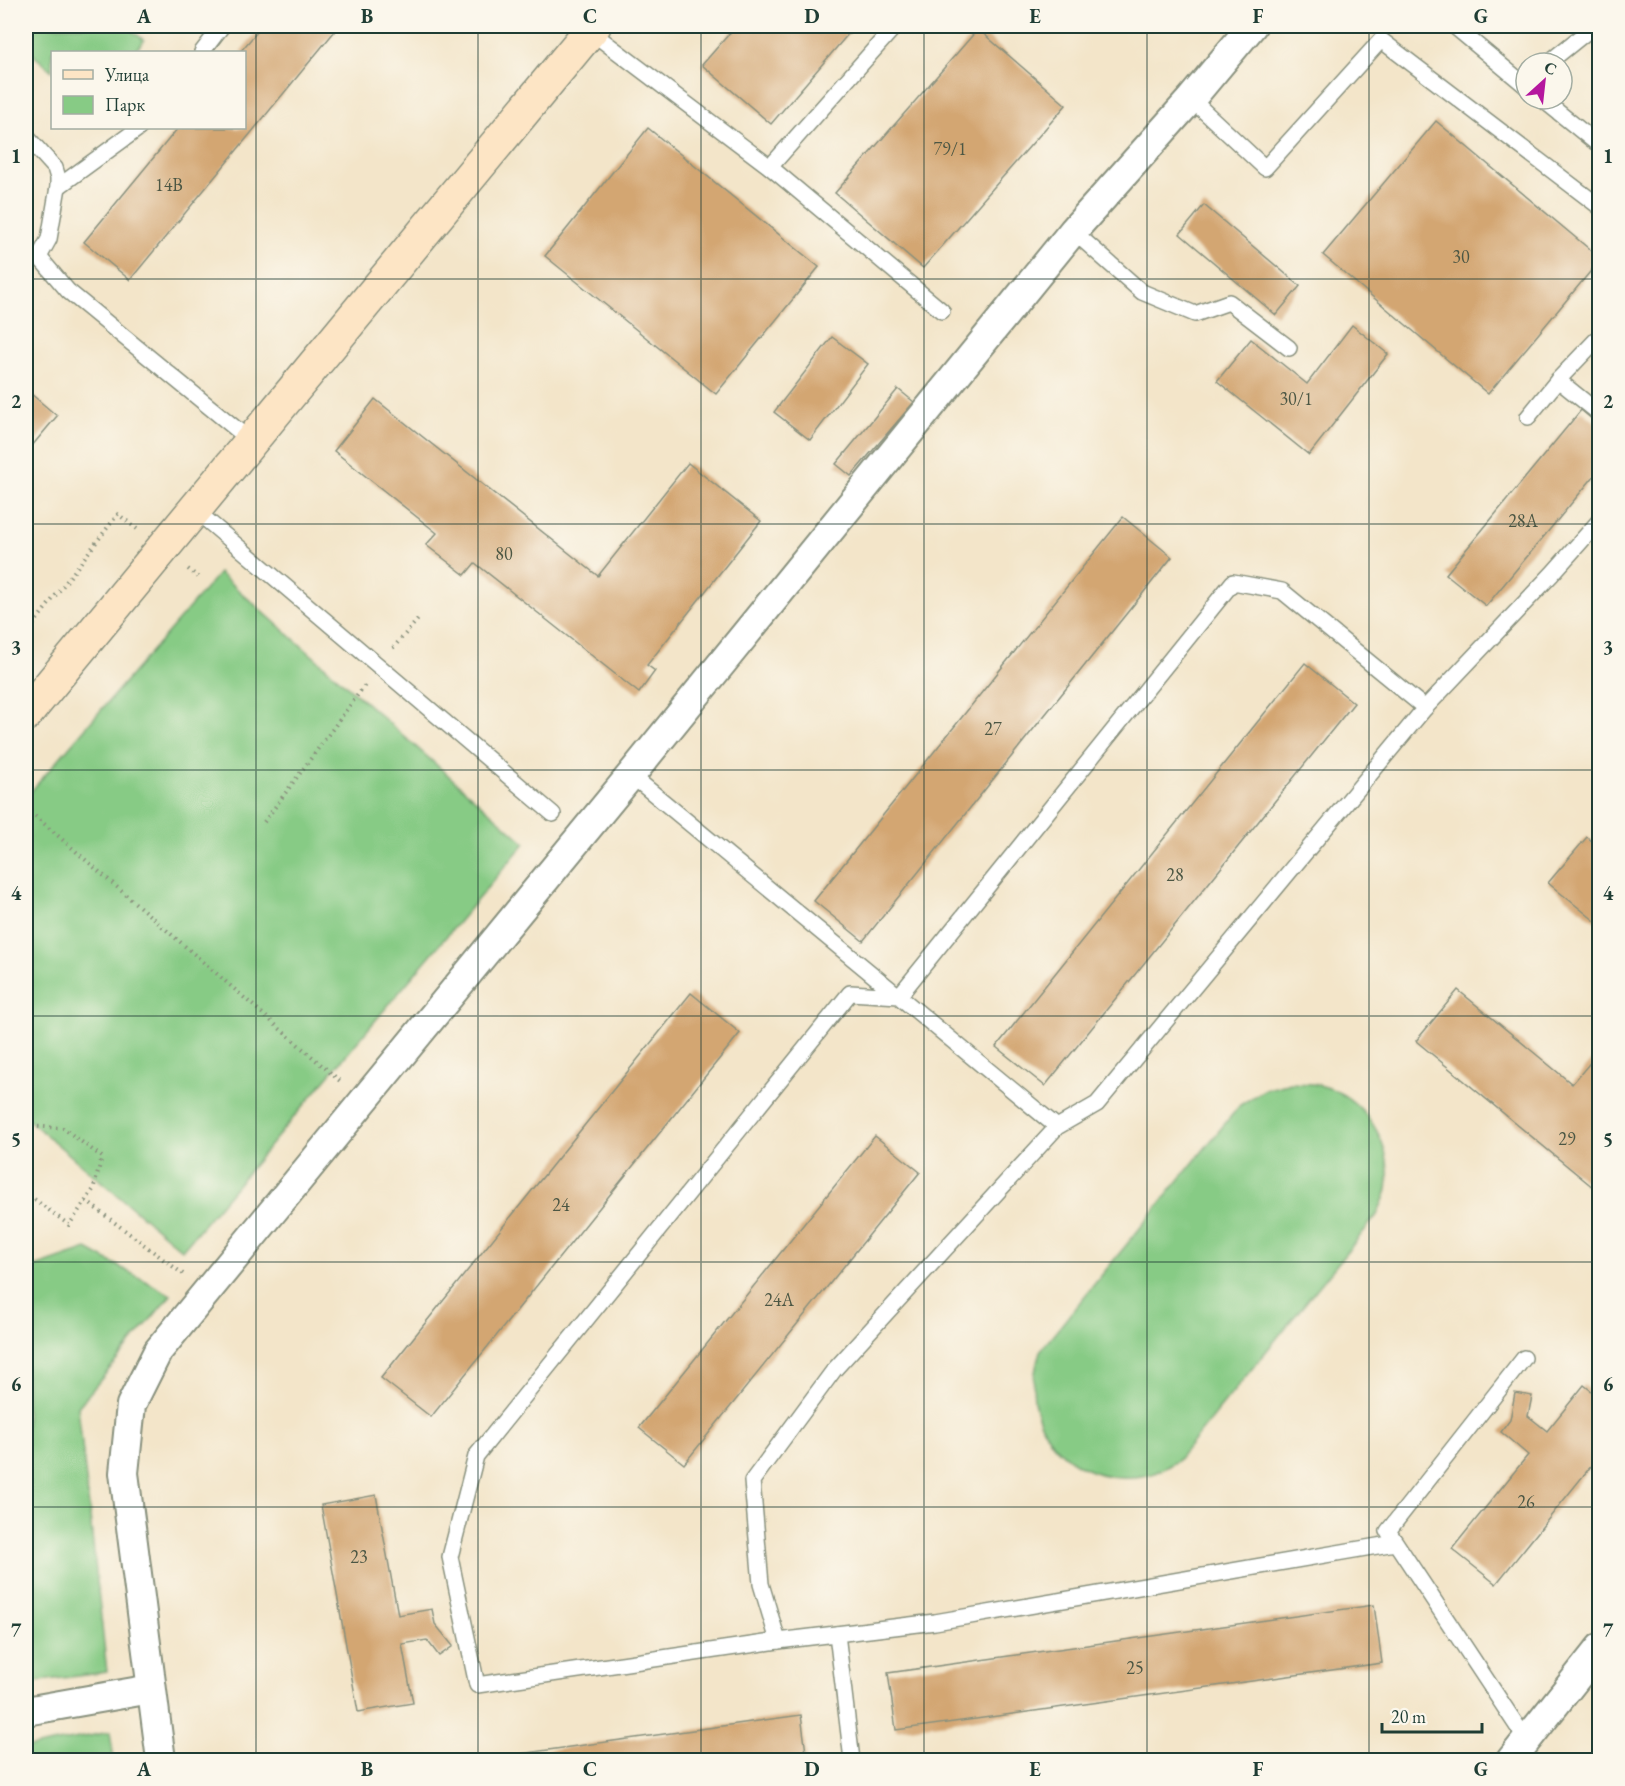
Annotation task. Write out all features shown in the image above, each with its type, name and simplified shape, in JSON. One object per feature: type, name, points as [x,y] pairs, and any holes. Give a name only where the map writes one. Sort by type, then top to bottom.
[{"type":"street","points":[[161,1761],[124,1473],[131,1405],[158,1351],[631,775],[1073,231],[1191,99],[1252,26]]},
{"type":"street","points":[[27,709],[195,510],[592,28]]},
{"type":"street","points":[[1519,1751],[1599,1648]]},
{"type":"street","points":[[26,1711],[150,1689]]},
{"type":"lane","points":[[203,51],[222,26]]},
{"type":"lane","points":[[770,167],[895,26]]},
{"type":"lane","points":[[1454,26],[1514,74]]},
{"type":"lane","points":[[1563,51],[1594,26]]},
{"type":"lane","points":[[592,28],[770,167],[942,311]]},
{"type":"lane","points":[[1191,99],[1265,168],[1381,40],[1599,207]]},
{"type":"lane","points":[[1557,111],[1599,146]]},
{"type":"lane","points":[[58,187],[138,129]]},
{"type":"lane","points":[[26,136],[55,168],[58,187],[49,239],[32,260],[251,441]]},
{"type":"lane","points":[[1073,231],[1142,292],[1195,314],[1229,302],[1289,348]]},
{"type":"lane","points":[[1528,417],[1558,380],[1599,336]]},
{"type":"lane","points":[[1558,380],[1599,414]]},
{"type":"lane","points":[[195,510],[553,814]]},
{"type":"lane","points":[[778,1641],[761,1584],[752,1481],[834,1370],[1057,1127],[1097,1104],[1425,708],[1552,574],[1599,520]]},
{"type":"lane","points":[[898,996],[1233,582],[1281,591],[1425,708]]},
{"type":"lane","points":[[631,775],[1057,1127]]},
{"type":"lane","points":[[898,996],[850,993],[476,1456],[450,1557],[477,1685],[778,1641],[935,1622],[1395,1543]]},
{"type":"lane","points":[[1519,1751],[1388,1531],[1524,1358]]},
{"type":"lane","points":[[837,1634],[852,1761]]},
{"type":"path","points":[[26,634],[118,514],[162,549]]},
{"type":"path","points":[[264,822],[379,666],[420,617]]},
{"type":"path","points":[[26,808],[363,1101]]},
{"type":"path","points":[[26,1097],[28,1100],[26,1116]]},
{"type":"path","points":[[26,1126],[63,1128],[102,1157],[93,1190],[69,1225],[26,1193]]},
{"type":"path","points":[[86,1201],[207,1292]]},
{"type":"green space","points":[[26,26],[126,26],[144,40],[135,51],[51,51],[51,70],[26,49]]},
{"type":"green space","points":[[219,573],[525,843],[182,1250],[26,1118],[26,797]]},
{"type":"green space","points":[[1291,1083],[1316,1084],[1335,1091],[1350,1099],[1373,1124],[1386,1155],[1388,1172],[1387,1189],[1377,1215],[1177,1461],[1152,1474],[1129,1477],[1094,1472],[1079,1465],[1052,1443],[1036,1410],[1033,1388],[1040,1351],[1240,1105],[1264,1090]]},
{"type":"green space","points":[[87,1249],[171,1295],[78,1407],[107,1672],[26,1683],[26,1270]]},
{"type":"green space","points":[[110,1732],[114,1760],[26,1760],[26,1748]]},
{"type":"building","points":[[262,26],[339,26],[130,280],[84,242],[177,129],[246,129],[246,51],[241,51]]},
{"type":"building","points":[[736,26],[855,26],[771,124],[702,65]]},
{"type":"building","points":[[978,29],[1066,105],[923,268],[835,193]]},
{"type":"building","points":[[1436,121],[1600,258],[1488,394],[1323,255]]},
{"type":"building","points":[[648,128],[819,267],[716,394],[545,256]]},
{"type":"building","points":[[1204,205],[1300,286],[1276,315],[1180,234]]},
{"type":"building","points":[[1352,325],[1388,354],[1309,455],[1217,381],[1251,339],[1307,384]]},
{"type":"building","points":[[832,337],[868,364],[810,440],[774,412]]},
{"type":"building","points":[[898,389],[914,402],[851,476],[836,464]]},
{"type":"building","points":[[30,393],[57,416],[26,453],[26,398]]},
{"type":"building","points":[[375,399],[598,576],[688,463],[761,521],[647,665],[655,671],[639,693],[475,563],[465,575],[426,545],[437,533],[334,451]]},
{"type":"building","points":[[1581,410],[1600,426],[1600,469],[1486,606],[1446,574]]},
{"type":"building","points":[[1123,517],[1172,557],[863,941],[814,901]]},
{"type":"building","points":[[1305,663],[1354,703],[1045,1086],[996,1047]]},
{"type":"building","points":[[1587,837],[1600,848],[1600,925],[1548,883]]},
{"type":"building","points":[[1458,990],[1572,1084],[1600,1051],[1600,1193],[1416,1041]]},
{"type":"building","points":[[691,993],[740,1033],[431,1417],[381,1378]]},
{"type":"building","points":[[875,1136],[920,1172],[684,1464],[639,1428]]},
{"type":"building","points":[[1584,1385],[1600,1398],[1600,1455],[1496,1584],[1452,1549],[1528,1455],[1501,1432],[1510,1420],[1515,1393],[1532,1396],[1528,1416],[1547,1431]]},
{"type":"building","points":[[376,1495],[398,1615],[432,1609],[435,1624],[453,1646],[439,1656],[427,1640],[402,1644],[413,1703],[358,1712],[321,1505]]},
{"type":"building","points":[[1374,1605],[1382,1663],[896,1730],[888,1673]]},
{"type":"building","points":[[801,1715],[807,1760],[483,1760],[483,1759]]}]
